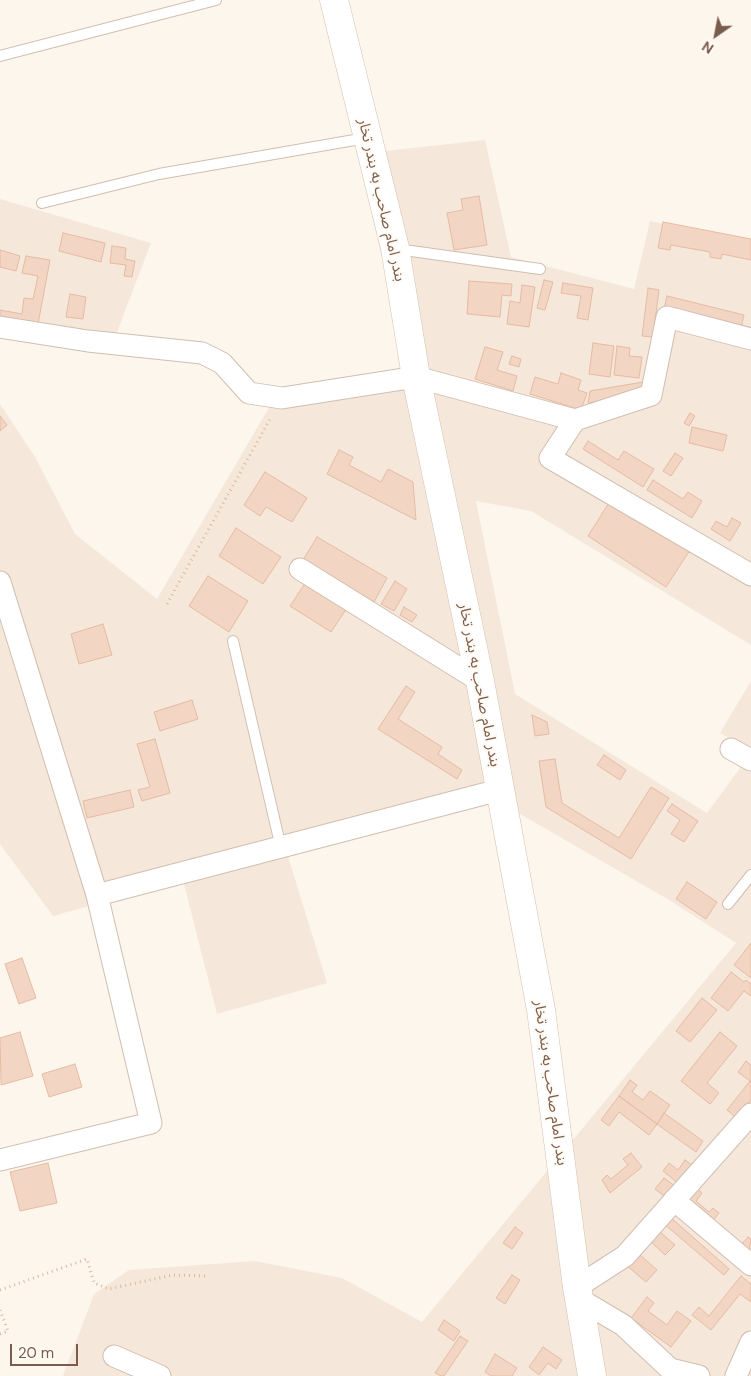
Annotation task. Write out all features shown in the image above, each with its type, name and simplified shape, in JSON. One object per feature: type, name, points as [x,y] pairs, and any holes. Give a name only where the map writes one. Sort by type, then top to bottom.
[{"type":"main road","name":"بندر امام صاحب به بندر تخار","points":[[334,0],[366,138],[395,248],[416,377],[480,681],[541,1010],[578,1293],[592,1376]]},
{"type":"street","points":[[0,327],[88,341],[202,353],[222,363],[249,393],[282,398],[416,377],[575,420],[651,395],[666,317],[751,339]]},
{"type":"street","points":[[575,420],[550,458],[751,576]]},
{"type":"street","points":[[300,569],[480,681]]},
{"type":"street","points":[[0,582],[97,896],[151,1123],[0,1160]]},
{"type":"street","points":[[731,749],[751,760]]},
{"type":"street","points":[[97,896],[499,790]]},
{"type":"street","points":[[699,1376],[670,1370],[623,1325],[578,1293],[624,1256],[751,1114]]},
{"type":"street","points":[[674,1200],[751,1265]]},
{"type":"street","points":[[736,1376],[751,1342]]},
{"type":"street","points":[[114,1356],[160,1376]]},
{"type":"lane","points":[[0,56],[216,0]]},
{"type":"lane","points":[[42,203],[159,174],[366,138]]},
{"type":"lane","points":[[395,248],[540,269]]},
{"type":"lane","points":[[233,641],[281,848]]},
{"type":"lane","points":[[728,904],[751,875]]},
{"type":"path","points":[[167,604],[282,398]]},
{"type":"path","points":[[0,1290],[87,1259],[94,1283],[109,1290],[173,1276],[207,1276]]},
{"type":"path","points":[[0,1310],[8,1331],[0,1334]]},
{"type":"shaded area","points":[[485,140],[511,257],[634,289],[650,221],[751,242],[751,645],[531,511],[476,501],[515,694],[707,813],[751,753],[751,1376],[63,1376],[94,1294],[129,1270],[255,1261],[342,1278],[422,1322],[736,943],[669,900],[496,800],[287,853],[327,983],[217,1014],[183,880],[53,916],[0,844],[0,404],[35,457],[75,534],[157,599],[274,399],[410,380],[358,154]]},
{"type":"shaded area","points":[[0,199],[151,243],[116,335],[0,332]]},
{"type":"shaded area","points":[[751,681],[751,751],[720,733]]},
{"type":"building","points":[[479,196],[487,245],[454,250],[447,213],[463,210],[461,199]]},
{"type":"building","points":[[663,222],[751,239],[751,260],[722,254],[721,259],[710,257],[710,252],[671,245],[670,250],[658,248]]},
{"type":"building","points":[[63,233],[105,243],[101,262],[59,251]]},
{"type":"building","points":[[112,246],[126,248],[125,259],[135,261],[132,277],[124,276],[126,265],[110,263]]},
{"type":"building","points":[[0,250],[20,256],[16,271],[0,267]]},
{"type":"building","points":[[26,256],[50,260],[38,324],[0,317],[0,310],[22,314],[24,298],[33,299],[38,276],[22,273]]},
{"type":"building","points":[[544,280],[553,282],[545,310],[537,308]]},
{"type":"building","points":[[469,281],[512,284],[511,296],[502,295],[500,317],[467,314]]},
{"type":"building","points":[[563,283],[593,288],[588,320],[577,318],[581,296],[561,293]]},
{"type":"building","points":[[522,285],[535,287],[529,327],[507,324],[510,301],[520,303]]},
{"type":"building","points":[[648,288],[659,290],[653,337],[642,336]]},
{"type":"building","points":[[70,294],[86,297],[83,319],[66,317]]},
{"type":"building","points":[[667,296],[744,315],[741,328],[664,309]]},
{"type":"building","points":[[593,343],[614,346],[610,377],[589,374]]},
{"type":"building","points":[[617,346],[630,348],[629,356],[642,357],[639,378],[614,375]]},
{"type":"building","points":[[485,347],[503,352],[497,370],[517,376],[513,391],[475,379]]},
{"type":"building","points":[[512,356],[521,359],[519,367],[509,364]]},
{"type":"building","points":[[561,373],[581,380],[578,390],[587,393],[581,410],[530,394],[535,377],[558,384]]},
{"type":"building","points":[[643,382],[641,394],[588,403],[590,391]]},
{"type":"building","points":[[690,413],[695,416],[689,426],[684,423]]},
{"type":"building","points":[[0,416],[7,425],[0,431]]},
{"type":"building","points":[[692,427],[727,435],[723,451],[689,443]]},
{"type":"building","points":[[588,441],[618,460],[624,451],[654,469],[643,487],[583,449]]},
{"type":"building","points":[[339,450],[353,457],[349,465],[381,482],[388,469],[413,482],[416,520],[327,474]]},
{"type":"building","points":[[675,453],[683,458],[671,476],[663,471]]},
{"type":"building","points":[[265,472],[307,498],[292,522],[266,507],[260,516],[244,505]]},
{"type":"building","points":[[653,480],[683,499],[688,492],[702,501],[692,518],[647,490]]},
{"type":"building","points":[[614,495],[692,547],[666,587],[588,536]]},
{"type":"building","points":[[732,518],[741,523],[730,541],[711,529],[716,521],[727,527]]},
{"type":"building","points":[[236,528],[281,557],[263,584],[219,556]]},
{"type":"building","points":[[317,537],[387,578],[374,602],[303,560]]},
{"type":"building","points":[[208,576],[248,601],[229,632],[189,606]]},
{"type":"building","points":[[308,579],[349,605],[331,632],[290,606]]},
{"type":"building","points":[[395,581],[407,589],[394,611],[381,604]]},
{"type":"building","points":[[404,607],[417,615],[412,622],[400,615]]},
{"type":"building","points":[[103,624],[112,655],[79,664],[71,634]]},
{"type":"building","points":[[406,686],[415,692],[398,719],[442,747],[438,754],[462,770],[457,779],[378,729]]},
{"type":"building","points":[[192,700],[198,719],[160,731],[154,712]]},
{"type":"building","points":[[532,715],[547,722],[549,734],[535,736]]},
{"type":"building","points":[[155,739],[170,793],[142,801],[138,790],[150,787],[137,744]]},
{"type":"building","points":[[604,755],[626,770],[620,780],[597,765]]},
{"type":"building","points":[[555,759],[562,803],[619,838],[651,787],[669,798],[631,859],[546,807],[539,761]]},
{"type":"building","points":[[130,790],[134,807],[87,818],[83,801]]},
{"type":"building","points":[[672,804],[698,821],[684,842],[671,834],[680,820],[667,811]]},
{"type":"building","points":[[687,882],[717,902],[706,919],[676,899]]},
{"type":"building","points":[[751,943],[751,978],[734,965]]},
{"type":"building","points":[[22,958],[36,998],[19,1004],[5,964]]},
{"type":"building","points":[[731,972],[744,982],[746,980],[751,984],[751,996],[744,991],[728,1011],[711,998]]},
{"type":"building","points":[[702,998],[717,1010],[690,1042],[676,1031]]},
{"type":"building","points":[[20,1032],[33,1076],[1,1085],[0,1038]]},
{"type":"building","points":[[720,1032],[737,1046],[707,1083],[719,1093],[710,1104],[681,1081]]},
{"type":"building","points":[[746,1061],[751,1065],[751,1100],[737,1118],[727,1110],[750,1081],[738,1072]]},
{"type":"building","points":[[75,1064],[82,1087],[49,1097],[42,1074]]},
{"type":"building","points":[[630,1080],[637,1085],[632,1092],[643,1100],[650,1091],[670,1105],[657,1124],[619,1096]]},
{"type":"building","points":[[619,1096],[657,1124],[649,1135],[619,1112],[609,1126],[601,1120]]},
{"type":"building","points":[[664,1113],[703,1141],[696,1152],[657,1124]]},
{"type":"building","points":[[631,1153],[642,1167],[610,1193],[602,1180],[607,1175],[611,1179],[628,1165],[623,1159]]},
{"type":"building","points":[[685,1160],[693,1166],[679,1184],[663,1171],[669,1163],[678,1170]]},
{"type":"building","points":[[48,1163],[57,1203],[20,1211],[10,1172]]},
{"type":"building","points":[[664,1178],[675,1186],[667,1198],[655,1189]]},
{"type":"building","points":[[695,1187],[702,1193],[696,1201],[709,1212],[713,1208],[719,1213],[711,1223],[683,1201]]},
{"type":"building","points":[[669,1216],[729,1269],[724,1275],[663,1223]]},
{"type":"building","points":[[515,1227],[523,1233],[512,1249],[503,1243]]},
{"type":"building","points":[[659,1231],[675,1245],[665,1255],[650,1241]]},
{"type":"building","points":[[748,1237],[751,1239],[749,1253],[740,1246]]},
{"type":"building","points":[[638,1253],[657,1270],[646,1282],[626,1265]]},
{"type":"building","points":[[512,1275],[520,1280],[505,1304],[496,1298]]},
{"type":"building","points":[[741,1276],[751,1284],[751,1302],[740,1294],[711,1330],[692,1315],[699,1307],[709,1316]]},
{"type":"building","points":[[647,1297],[654,1303],[648,1311],[667,1325],[677,1311],[691,1321],[671,1347],[631,1318]]},
{"type":"building","points":[[444,1320],[460,1331],[454,1341],[438,1330]]},
{"type":"building","points":[[460,1336],[468,1341],[444,1376],[435,1373]]},
{"type":"building","points":[[543,1347],[562,1360],[556,1369],[548,1363],[539,1375],[529,1367]]},
{"type":"building","points":[[495,1354],[517,1368],[512,1376],[491,1376],[485,1372]]}]
